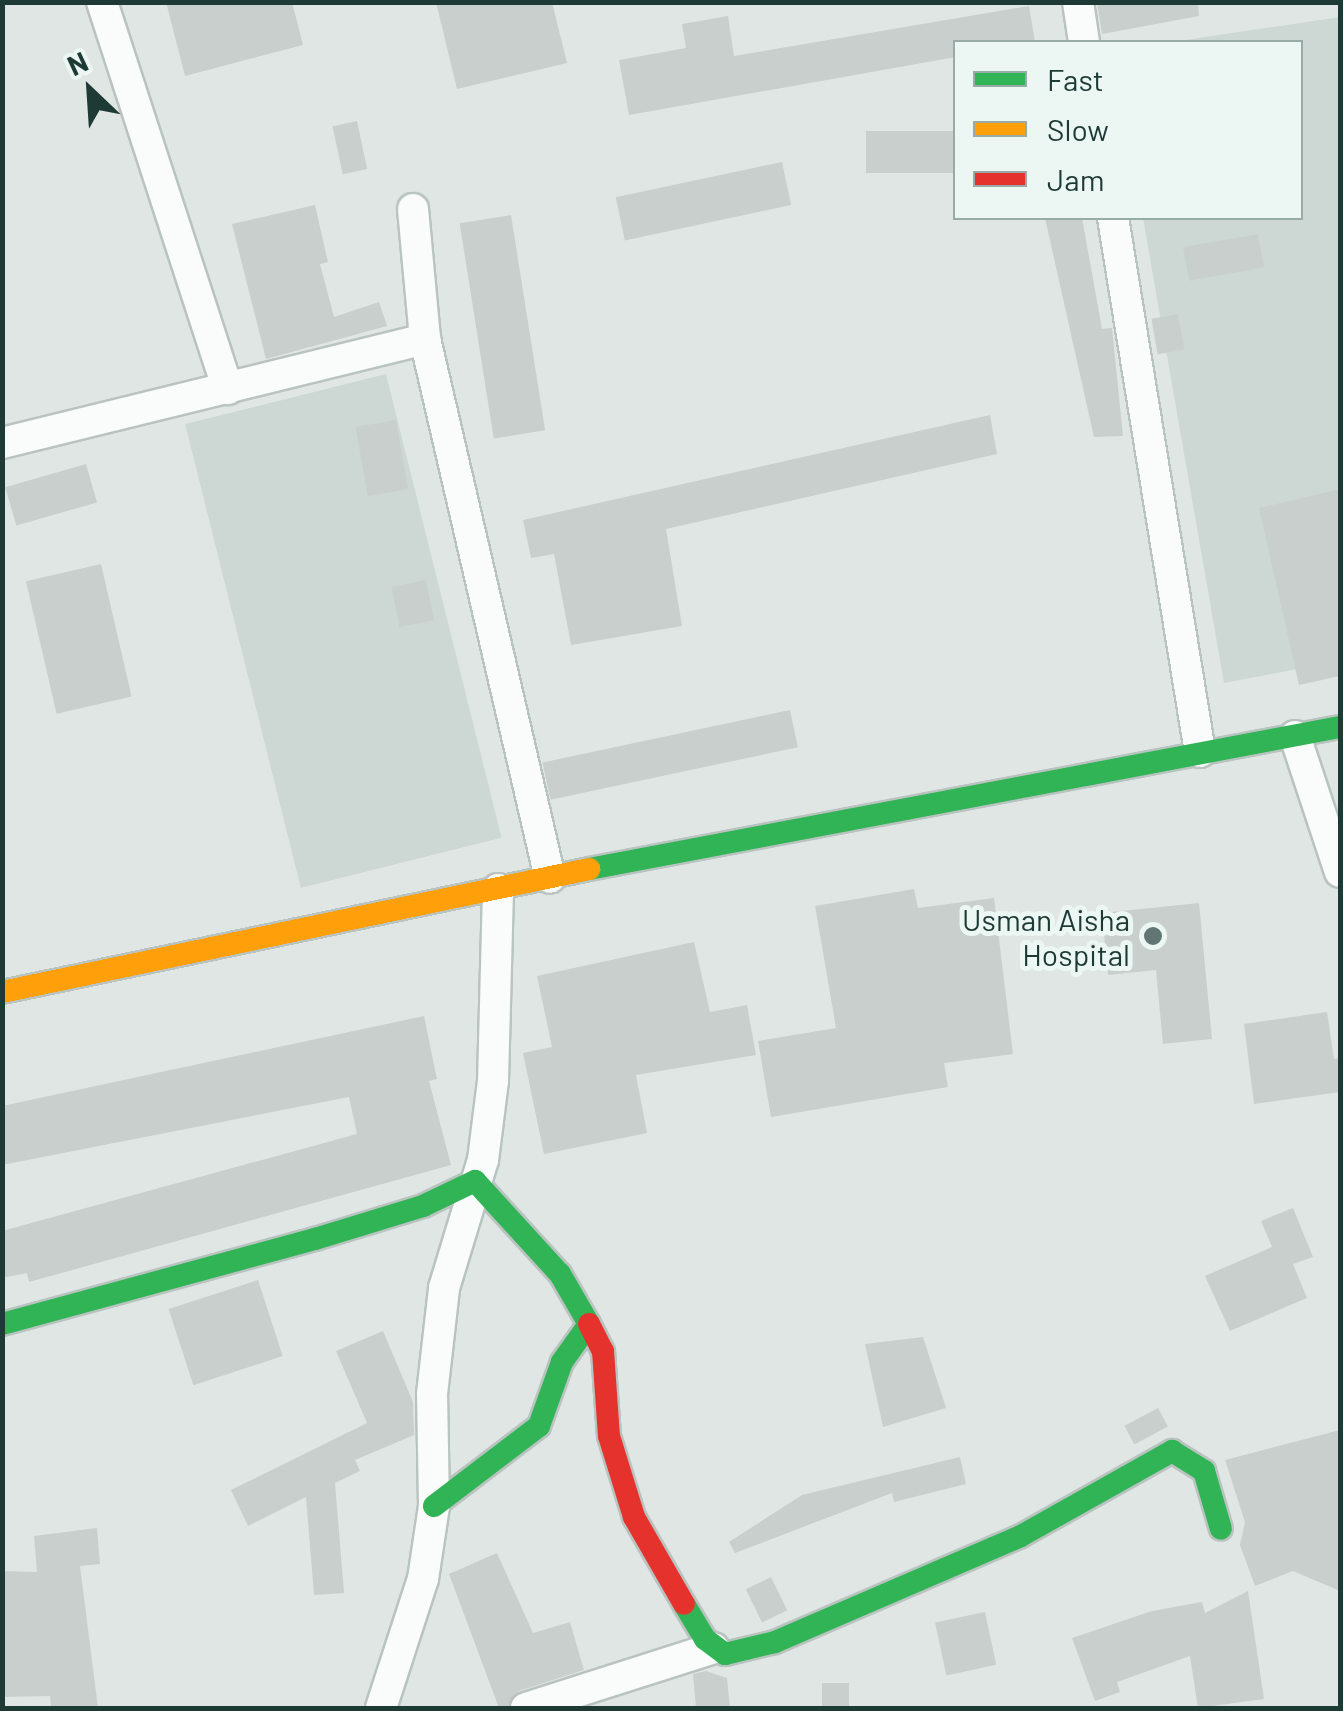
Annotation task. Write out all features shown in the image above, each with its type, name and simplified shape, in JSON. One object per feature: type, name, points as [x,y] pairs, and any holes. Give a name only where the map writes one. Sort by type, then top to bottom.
[{"type":"main road","points":[[2,992],[550,878],[1340,727]]},
{"type":"main road","points":[[2,1324],[314,1240],[423,1206],[475,1182],[560,1274],[589,1324],[603,1351],[612,1409],[609,1436],[629,1503],[714,1648],[725,1654],[775,1642],[1019,1536],[1172,1451],[1204,1470],[1221,1529]]},
{"type":"main road","points":[[434,1506],[539,1426],[562,1362],[589,1324]]},
{"type":"street","points":[[102,2],[228,389]]},
{"type":"street","points":[[1078,2],[1084,40]]},
{"type":"street","points":[[413,208],[424,340],[550,878]]},
{"type":"street","points":[[1113,220],[1200,752]]},
{"type":"street","points":[[2,443],[424,340]]},
{"type":"street","points":[[1295,736],[1340,872]]},
{"type":"street","points":[[380,1708],[423,1579],[434,1506],[432,1394],[442,1306],[475,1182],[493,1081],[498,889]]},
{"type":"street","points":[[526,1708],[714,1648]]},
{"type":"shaded area","points":[[1340,17],[1340,661],[1224,683],[1143,220],[1303,220],[1303,40],[1185,40]]},
{"type":"shaded area","points":[[386,374],[502,838],[301,888],[185,424]]},
{"type":"building","points":[[166,2],[292,2],[303,45],[185,76]]},
{"type":"building","points":[[436,2],[552,2],[567,63],[457,89]]},
{"type":"building","points":[[1097,2],[1198,2],[1199,16],[1102,34]]},
{"type":"building","points":[[1029,6],[1035,40],[953,40],[953,58],[629,115],[619,60],[686,48],[682,24],[728,16],[734,56]]},
{"type":"building","points":[[357,121],[367,169],[343,174],[333,126]]},
{"type":"building","points":[[866,131],[953,131],[953,173],[866,173]]},
{"type":"building","points":[[782,162],[791,205],[625,240],[616,197]]},
{"type":"building","points":[[315,205],[328,262],[320,264],[334,317],[379,302],[387,326],[266,359],[232,224]]},
{"type":"building","points":[[511,215],[545,430],[494,438],[460,223]]},
{"type":"building","points":[[1045,220],[1082,220],[1102,329],[1112,328],[1123,436],[1094,437]]},
{"type":"building","points":[[1258,234],[1264,267],[1189,281],[1183,247]]},
{"type":"building","points":[[1178,314],[1184,349],[1158,354],[1151,319]]},
{"type":"building","points":[[990,415],[997,454],[666,529],[682,626],[571,645],[554,554],[531,558],[523,520]]},
{"type":"building","points":[[396,420],[408,489],[368,496],[356,427]]},
{"type":"building","points":[[86,464],[97,502],[16,526],[5,487]]},
{"type":"building","points":[[1340,489],[1340,676],[1299,685],[1259,508]]},
{"type":"building","points":[[101,564],[132,697],[57,714],[26,581]]},
{"type":"building","points":[[426,580],[434,620],[399,627],[392,587]]},
{"type":"building","points":[[790,710],[798,747],[550,800],[543,763]]},
{"type":"building","points":[[914,889],[918,908],[994,898],[1013,1054],[944,1063],[948,1087],[771,1117],[758,1041],[836,1028],[815,906]]},
{"type":"building","points":[[1199,903],[1212,1039],[1163,1044],[1156,970],[1108,975],[1102,913]]},
{"type":"building","points":[[694,942],[710,1012],[747,1005],[756,1055],[636,1075],[647,1133],[544,1154],[523,1053],[552,1047],[537,976]]},
{"type":"building","points":[[1327,1012],[1334,1059],[1340,1058],[1340,1092],[1254,1104],[1244,1024]]},
{"type":"building","points":[[424,1016],[437,1079],[429,1081],[451,1165],[29,1282],[27,1273],[2,1278],[2,1231],[357,1134],[349,1097],[2,1165],[2,1106]]},
{"type":"building","points":[[1293,1208],[1313,1257],[1293,1264],[1307,1298],[1230,1331],[1205,1276],[1272,1247],[1261,1221]]},
{"type":"building","points":[[258,1280],[283,1356],[193,1385],[169,1309]]},
{"type":"building","points":[[383,1331],[413,1402],[414,1435],[355,1460],[360,1471],[335,1483],[344,1593],[314,1595],[306,1497],[248,1526],[231,1490],[367,1423],[336,1351]]},
{"type":"building","points":[[923,1337],[946,1408],[883,1427],[865,1344]]},
{"type":"building","points":[[1158,1408],[1168,1427],[1134,1444],[1124,1426]]},
{"type":"building","points":[[1340,1430],[1340,1591],[1293,1571],[1255,1586],[1240,1545],[1245,1522],[1225,1460]]},
{"type":"building","points":[[960,1457],[966,1484],[894,1502],[892,1493],[735,1553],[729,1542],[802,1495]]},
{"type":"building","points":[[97,1528],[100,1564],[80,1566],[98,1708],[51,1708],[50,1696],[2,1697],[2,1571],[37,1572],[34,1536]]},
{"type":"building","points":[[497,1553],[533,1633],[570,1622],[584,1670],[519,1691],[508,1708],[499,1708],[449,1574]]},
{"type":"building","points":[[771,1577],[787,1610],[762,1623],[746,1589]]},
{"type":"building","points":[[1248,1591],[1264,1699],[1198,1708],[1190,1656],[1117,1682],[1120,1692],[1095,1701],[1072,1638],[1152,1611],[1202,1602],[1205,1613]]},
{"type":"building","points":[[985,1612],[996,1665],[946,1675],[935,1623]]},
{"type":"building","points":[[706,1671],[727,1678],[730,1708],[696,1708],[693,1674]]},
{"type":"building","points":[[822,1683],[849,1683],[849,1708],[822,1708]]},
{"type":"traffic: fast","points":[[589,869],[1340,727]]},
{"type":"traffic: fast","points":[[2,1324],[315,1239],[423,1206],[475,1181],[560,1274],[589,1324],[562,1362],[539,1426],[434,1506]]},
{"type":"traffic: fast","points":[[684,1604],[705,1639],[725,1654],[775,1642],[1019,1537],[1172,1451],[1204,1471],[1221,1529]]},
{"type":"traffic: slow","points":[[2,992],[589,869]]},
{"type":"traffic: jam","points":[[589,1324],[603,1351],[609,1436],[634,1517],[684,1604]]},
{"type":"place","name":"Usman Aisha Hospital","points":[[1153,936]]}]
